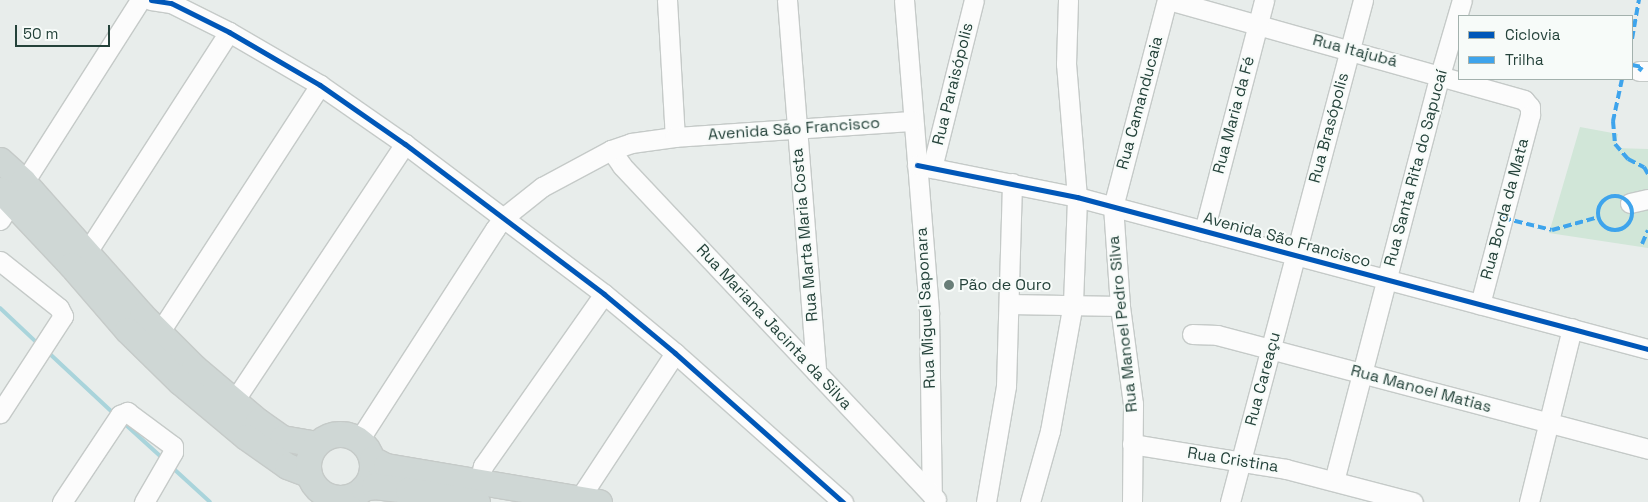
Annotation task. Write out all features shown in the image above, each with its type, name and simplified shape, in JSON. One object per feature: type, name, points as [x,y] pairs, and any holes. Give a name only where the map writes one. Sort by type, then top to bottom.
[{"type":"main road","points":[[0,160],[9,198],[153,341],[229,425],[287,466],[308,474]]},
{"type":"main road","points":[[9,198],[87,252],[153,341],[234,400],[282,438],[316,444]]},
{"type":"main road","points":[[365,449],[371,474],[363,488],[351,497],[335,498],[321,493],[315,488],[308,474],[308,458],[316,444],[328,436],[336,434],[352,436],[386,466],[478,492]]},
{"type":"main road","points":[[363,488],[374,486],[408,490],[478,492],[588,501]]},
{"type":"street","points":[[9,198],[140,0]]},
{"type":"street","points":[[151,0],[171,2],[229,32],[320,85],[405,144],[604,294],[675,353],[843,502]]},
{"type":"street","points":[[668,0],[675,137]]},
{"type":"street","name":"Rua Marta Maria Costa","points":[[787,0],[816,372]]},
{"type":"street","name":"Rua Miguel Saponara","points":[[904,0],[912,121],[924,166],[935,499]]},
{"type":"street","name":"Rua Paraisópolis","points":[[924,166],[974,0]]},
{"type":"street","points":[[1030,502],[1050,431],[1073,304],[1077,197],[1066,64],[1068,0]]},
{"type":"street","name":"Rua Itajubá","points":[[1168,0],[1524,100],[1530,107],[1530,115]]},
{"type":"street","name":"Rua Camanducaia","points":[[1113,207],[1168,0]]},
{"type":"street","name":"Rua Maria da Fé","points":[[1204,231],[1264,0]]},
{"type":"street","name":"Rua Brasópolis","points":[[1296,255],[1363,0]]},
{"type":"street","name":"Rua Santa Rita do Sapucaí","points":[[1334,481],[1440,75],[1462,0]]},
{"type":"street","points":[[87,252],[229,32]]},
{"type":"street","points":[[153,341],[320,85]]},
{"type":"street","name":"Rua Borda da Mata","points":[[1480,304],[1530,115]]},
{"type":"street","name":"Avenida São Francisco","points":[[365,449],[503,218],[542,187],[611,150],[632,144],[675,137],[912,121]]},
{"type":"street","points":[[234,400],[405,144]]},
{"type":"street","name":"Rua Mariana Jacinta da Silva","points":[[611,150],[622,166],[935,499]]},
{"type":"street","name":"Avenida São Francisco","points":[[924,166],[1077,197],[1648,348]]},
{"type":"street","points":[[986,502],[1006,386],[1012,183]]},
{"type":"street","points":[[1630,203],[1648,199]]},
{"type":"street","name":"Rua Manoel Pedro Silva","points":[[1113,207],[1120,306],[1133,404],[1132,502]]},
{"type":"street","name":"Rua Careaçu","points":[[1230,502],[1296,255]]},
{"type":"street","points":[[0,261],[59,308],[63,316],[0,413]]},
{"type":"street","points":[[478,492],[484,466],[604,294]]},
{"type":"street","points":[[1009,304],[1120,306]]},
{"type":"street","points":[[1529,502],[1572,328]]},
{"type":"street","name":"Rua Manoel Matias","points":[[1192,334],[1216,335],[1648,449]]},
{"type":"street","points":[[588,501],[585,490],[675,353]]},
{"type":"street","points":[[62,502],[120,415],[125,412],[130,413],[173,446],[172,452],[144,502]]},
{"type":"street","name":"Rua Cristina","points":[[1132,444],[1286,469],[1413,502]]},
{"type":"green space","points":[[1580,127],[1618,134],[1615,148],[1648,149],[1648,248],[1549,233]]},
{"type":"waterway","points":[[0,308],[35,341]]},
{"type":"waterway","points":[[51,355],[111,411]]},
{"type":"waterway","points":[[126,425],[159,455]]},
{"type":"waterway","points":[[175,470],[210,502]]},
{"type":"marked path","points":[[1633,33],[1639,0]]},
{"type":"marked path","points":[[1633,65],[1642,67],[1639,71]]},
{"type":"marked path","points":[[1622,80],[1613,121],[1615,144],[1628,159],[1644,167],[1648,174]]},
{"type":"marked path","points":[[1615,196],[1627,201],[1632,213],[1627,225],[1615,230],[1603,225],[1598,213],[1603,201],[1615,196]]},
{"type":"marked path","points":[[1503,218],[1552,230],[1599,217]]},
{"type":"marked path","points":[[1642,244],[1648,230]]},
{"type":"cycle path","points":[[151,0],[171,3],[229,32],[320,85],[405,144],[604,294],[675,353],[843,502]]},
{"type":"cycle path","points":[[917,165],[1077,197],[1648,349]]},
{"type":"place","name":"Pão de Ouro","points":[[949,285]]}]
